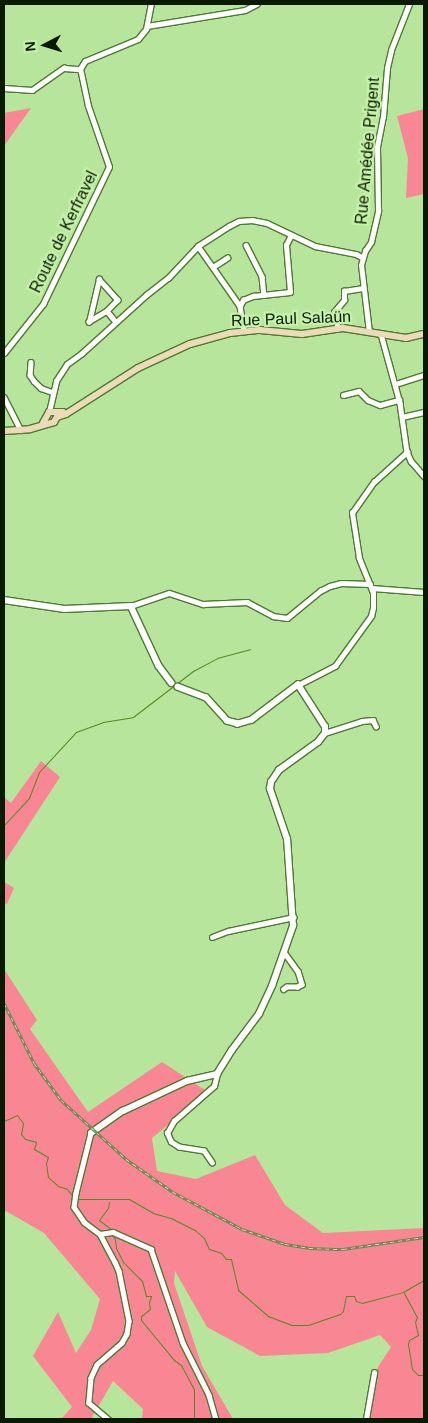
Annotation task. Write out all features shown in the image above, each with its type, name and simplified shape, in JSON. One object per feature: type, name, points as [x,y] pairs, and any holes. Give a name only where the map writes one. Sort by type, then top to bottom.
[{"type":"main road","name":"Rue Paul Salaün","points":[[52,415],[71,410],[120,377],[190,344],[244,331],[260,330],[302,334],[338,329],[406,338],[424,334]]},
{"type":"main road","points":[[4,431],[39,426],[52,415]]},
{"type":"street","points":[[4,88],[32,90],[64,68],[80,69],[85,61],[138,39],[147,26],[151,4]]},
{"type":"street","points":[[147,26],[245,10],[257,4]]},
{"type":"street","name":"Rue Amédée Prigent","points":[[369,332],[363,288],[362,257],[372,242],[378,211],[377,147],[383,117],[387,68],[391,50],[409,4]]},
{"type":"street","name":"Route de Kerfravel","points":[[4,353],[43,304],[108,167],[88,106],[80,69]]},
{"type":"street","points":[[52,415],[50,401],[52,392],[58,375],[67,364],[168,278],[198,246],[239,222],[252,220],[268,223],[315,246],[356,254],[362,257]]},
{"type":"street","points":[[240,306],[247,298],[290,292],[286,251],[287,242],[291,235]]},
{"type":"street","points":[[246,245],[262,277],[264,295]]},
{"type":"street","points":[[198,246],[240,306],[244,331]]},
{"type":"street","points":[[213,267],[227,258]]},
{"type":"street","points":[[99,279],[118,300],[107,311],[89,322],[99,279]]},
{"type":"street","points":[[338,329],[334,312],[344,300],[344,291],[363,288]]},
{"type":"street","points":[[107,311],[116,322]]},
{"type":"street","points":[[381,334],[396,384],[407,452],[411,461],[424,476]]},
{"type":"street","points":[[31,362],[30,374],[37,386],[52,392]]},
{"type":"street","points":[[396,384],[424,376]]},
{"type":"street","points":[[343,395],[359,390],[368,400],[380,405],[399,400]]},
{"type":"street","points":[[4,397],[21,430]]},
{"type":"street","points":[[402,417],[424,412]]},
{"type":"street","points":[[131,606],[159,666],[172,683],[206,698],[227,721],[238,724],[252,720],[298,685],[335,666],[342,659],[372,612],[374,602],[371,586],[359,558],[351,518],[353,510],[374,482],[407,452]]},
{"type":"street","points":[[4,600],[64,609],[131,606],[169,593],[203,604],[247,602],[273,616],[286,618],[330,586],[341,584],[424,592]]},
{"type":"street","points":[[298,685],[322,720],[325,726],[325,734]]},
{"type":"street","points":[[212,1163],[204,1151],[179,1147],[171,1142],[167,1133],[174,1121],[214,1086],[218,1074],[258,1014],[284,952],[294,917],[287,839],[270,789],[271,782],[280,770],[310,749],[325,734],[362,721],[373,720],[376,726]]},
{"type":"street","points":[[212,937],[239,928],[294,917]]},
{"type":"street","points":[[284,952],[298,971],[302,984],[284,989]]},
{"type":"street","points":[[108,1419],[89,1403],[90,1384],[97,1365],[122,1343],[128,1321],[119,1271],[100,1234],[84,1222],[76,1212],[74,1200],[91,1133],[123,1111],[188,1081],[218,1074]]},
{"type":"street","points":[[100,1234],[113,1232],[151,1249],[183,1343],[209,1395],[216,1419]]},
{"type":"street","points":[[366,1419],[374,1373]]},
{"type":"shaded area","points":[[31,108],[4,146],[4,113]]},
{"type":"shaded area","points":[[424,109],[424,194],[406,198],[408,158],[397,116]]},
{"type":"shaded area","points":[[41,761],[60,777],[4,863],[4,797],[11,803]]},
{"type":"shaded area","points":[[4,882],[14,888],[7,904],[4,903]]},
{"type":"shaded area","points":[[4,969],[37,1020],[30,1029],[88,1112],[162,1062],[208,1092],[152,1138],[157,1171],[196,1179],[255,1155],[285,1205],[323,1233],[424,1228],[424,1419],[366,1419],[378,1367],[391,1347],[380,1335],[328,1353],[260,1356],[207,1327],[175,1271],[174,1283],[202,1366],[233,1419],[142,1419],[143,1409],[113,1381],[91,1419],[61,1419],[72,1407],[33,1356],[58,1312],[76,1353],[91,1330],[100,1299],[44,1233],[4,1210]]},
{"type":"waterway","points":[[4,825],[29,798],[39,772],[76,732],[103,722],[133,717],[193,671],[217,658],[250,649]]},
{"type":"waterway","points":[[4,1121],[17,1115],[23,1123],[21,1134],[25,1139],[36,1142],[34,1149],[48,1157],[46,1163],[48,1177],[58,1186],[67,1189],[74,1198]]},
{"type":"waterway","points":[[78,1199],[129,1199],[153,1213],[171,1218],[195,1230],[204,1238],[209,1249],[221,1253],[226,1259],[231,1259],[238,1290],[268,1316],[292,1325],[308,1325],[340,1314],[343,1311],[346,1296],[354,1296],[356,1301],[362,1303],[403,1292],[424,1280]]},
{"type":"waterway","points":[[109,1202],[108,1208],[99,1220],[111,1229]]},
{"type":"waterway","points":[[112,1235],[123,1262],[142,1281],[146,1296],[151,1296],[150,1309],[141,1316],[141,1320],[174,1360],[181,1365],[194,1389],[194,1419]]},
{"type":"waterway","points":[[404,1293],[417,1317],[415,1322],[418,1335],[409,1340],[408,1344],[412,1369],[418,1375],[424,1375]]},
{"type":"railway","points":[[4,1003],[34,1063],[61,1100],[126,1159],[173,1192],[242,1229],[285,1244],[309,1248],[343,1249],[424,1237]]}]
